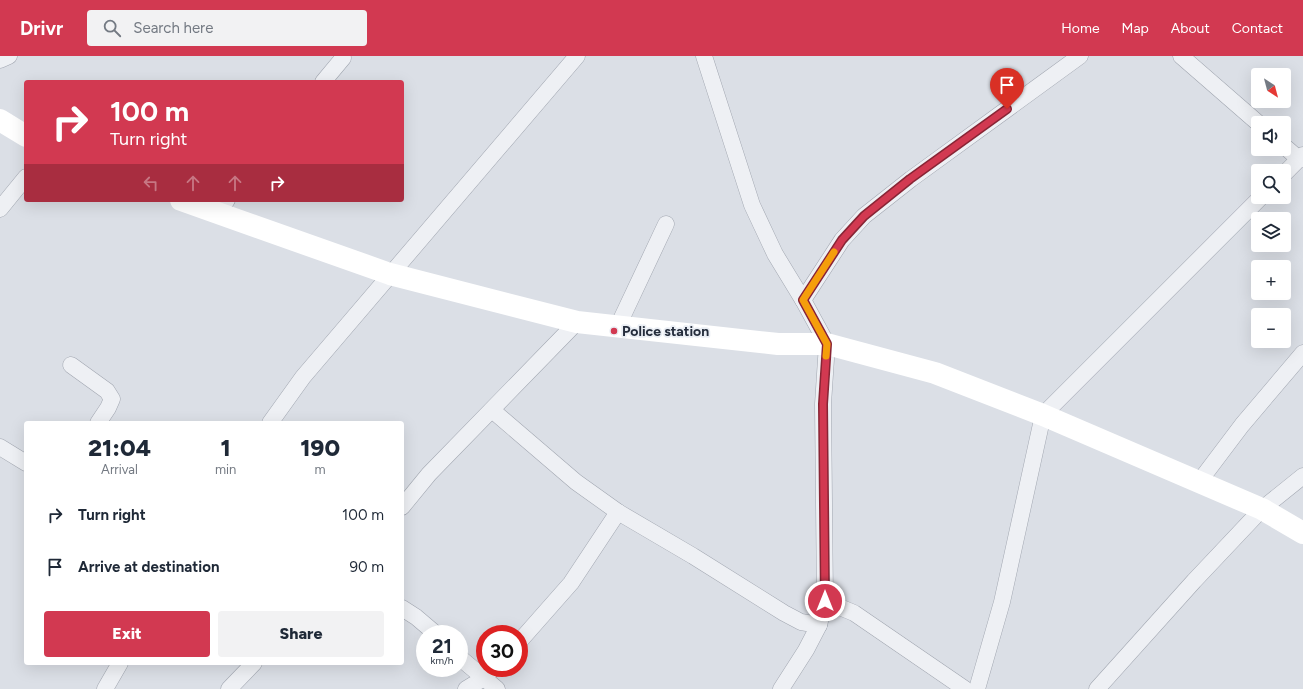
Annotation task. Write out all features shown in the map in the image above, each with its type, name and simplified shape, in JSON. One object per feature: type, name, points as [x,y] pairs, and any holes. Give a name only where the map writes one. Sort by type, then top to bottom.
[{"type":"street","points":[[0,60],[9,56]]},
{"type":"street","points":[[271,421],[303,377],[577,56]]},
{"type":"street","points":[[704,56],[752,205],[774,254],[803,300],[827,344],[823,404],[825,601],[819,625],[806,650],[781,689]]},
{"type":"street","points":[[803,300],[842,240],[864,216],[910,179],[1080,56]]},
{"type":"street","points":[[1181,56],[1251,118]]},
{"type":"street","points":[[325,80],[343,58]]},
{"type":"street","points":[[0,120],[24,135]]},
{"type":"street","points":[[1291,151],[1301,157],[1291,167]]},
{"type":"street","points":[[0,209],[24,179]]},
{"type":"street","points":[[192,202],[221,207],[390,274],[577,322],[778,344],[827,344],[934,373],[1044,415],[1262,509],[1303,533]]},
{"type":"street","points":[[978,689],[1002,602],[1044,415],[1254,204]]},
{"type":"street","points":[[618,326],[666,224]]},
{"type":"street","points":[[404,505],[429,474],[577,322]]},
{"type":"street","points":[[1199,482],[1242,425],[1303,353]]},
{"type":"street","points":[[71,365],[107,391],[112,399],[99,421]]},
{"type":"street","points":[[492,410],[576,482],[618,512],[784,613],[801,622],[819,625]]},
{"type":"street","points":[[0,447],[24,462]]},
{"type":"street","points":[[1097,689],[1194,581],[1262,509],[1303,476]]},
{"type":"street","points":[[528,632],[571,583],[618,512]]},
{"type":"street","points":[[825,601],[854,612],[965,689]]},
{"type":"street","points":[[404,609],[425,625]]},
{"type":"street","points":[[105,689],[119,665]]},
{"type":"street","points":[[229,689],[252,665]]},
{"type":"street","points":[[466,689],[482,677]]},
{"type":"street","points":[[490,677],[497,689]]},
{"type":"slow traffic","points":[[826,356],[827,344],[803,300],[834,252]]},
{"type":"place","name":"Police station","points":[[614,331]]},
{"type":"route","points":[[825,601],[823,404],[827,344],[803,300],[842,240],[864,216],[910,179],[1007,109]]}]
